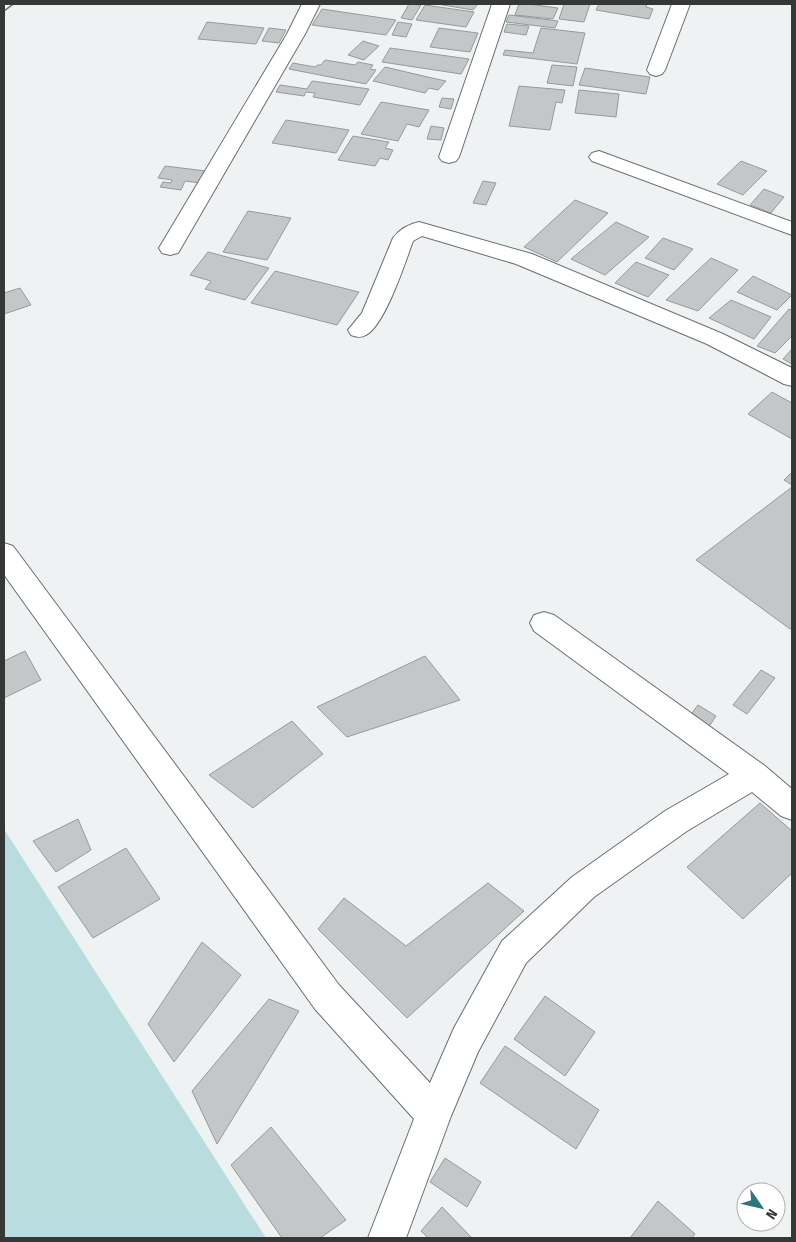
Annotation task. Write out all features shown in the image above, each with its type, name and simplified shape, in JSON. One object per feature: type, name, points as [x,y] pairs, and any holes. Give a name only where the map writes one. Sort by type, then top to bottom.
[{"type":"street","points":[[170,248],[296,34],[311,4]]},
{"type":"street","points":[[449,157],[501,4]]},
{"type":"street","points":[[656,70],[681,4]]},
{"type":"street","points":[[599,157],[792,229]]},
{"type":"street","points":[[359,330],[372,316],[404,238],[419,228],[524,259],[716,339],[792,378]]},
{"type":"street","points":[[4,552],[19,577],[327,997],[434,1114]]},
{"type":"street","points":[[544,623],[754,775],[792,808]]},
{"type":"street","points":[[387,1238],[434,1114],[466,1040],[514,952],[583,887],[676,821],[754,775]]},
{"type":"lane","points":[[4,7],[7,4]]},
{"type":"shaded area","points":[[4,829],[266,1238],[4,1238]]},
{"type":"building","points":[[409,4],[421,5],[412,20],[401,18]]},
{"type":"building","points":[[437,4],[478,4],[473,10]]},
{"type":"building","points":[[519,4],[558,8],[553,19],[515,15]]},
{"type":"building","points":[[564,4],[590,4],[584,22],[559,19]]},
{"type":"building","points":[[599,4],[647,4],[646,7],[653,9],[649,19],[596,10]]},
{"type":"building","points":[[425,5],[474,12],[466,27],[416,20]]},
{"type":"building","points":[[322,9],[396,20],[386,35],[312,25]]},
{"type":"building","points":[[509,15],[558,21],[555,28],[506,22]]},
{"type":"building","points":[[207,22],[264,28],[256,44],[198,39]]},
{"type":"building","points":[[398,22],[412,24],[406,37],[392,35]]},
{"type":"building","points":[[507,24],[529,26],[526,35],[504,32]]},
{"type":"building","points":[[269,28],[286,30],[279,43],[262,41]]},
{"type":"building","points":[[439,28],[478,33],[470,52],[430,47]]},
{"type":"building","points":[[541,28],[585,33],[577,64],[503,55],[505,50],[533,53]]},
{"type":"building","points":[[363,41],[379,46],[364,60],[348,55]]},
{"type":"building","points":[[390,48],[469,59],[461,74],[382,62]]},
{"type":"building","points":[[325,60],[355,65],[358,62],[373,65],[370,69],[376,70],[366,84],[289,69],[293,63],[315,67],[321,65]]},
{"type":"building","points":[[552,65],[577,67],[573,86],[547,83]]},
{"type":"building","points":[[385,67],[446,81],[438,90],[429,88],[425,93],[373,81]]},
{"type":"building","points":[[585,68],[650,77],[646,94],[579,85]]},
{"type":"building","points":[[312,81],[369,89],[360,105],[313,97],[315,93],[306,92],[304,96],[276,92],[280,85],[307,89]]},
{"type":"building","points":[[519,86],[565,90],[562,103],[556,102],[550,130],[509,126]]},
{"type":"building","points":[[579,90],[619,94],[616,117],[575,113]]},
{"type":"building","points":[[442,98],[454,99],[451,109],[439,107]]},
{"type":"building","points":[[381,102],[429,110],[419,127],[407,124],[398,141],[361,134]]},
{"type":"building","points":[[286,120],[349,130],[336,153],[272,143]]},
{"type":"building","points":[[431,126],[444,128],[441,140],[427,139]]},
{"type":"building","points":[[353,136],[389,142],[385,148],[393,150],[388,160],[380,158],[375,166],[338,160]]},
{"type":"building","points":[[741,161],[767,171],[743,195],[717,184]]},
{"type":"building","points":[[165,166],[206,171],[200,183],[185,181],[181,190],[160,187],[163,182],[171,183],[172,180],[158,178]]},
{"type":"building","points":[[483,181],[496,183],[486,205],[473,203]]},
{"type":"building","points":[[764,189],[784,197],[771,213],[750,205]]},
{"type":"building","points":[[575,200],[608,213],[557,262],[524,247]]},
{"type":"building","points":[[248,211],[291,218],[267,260],[223,252]]},
{"type":"building","points":[[616,222],[649,237],[605,275],[571,259]]},
{"type":"building","points":[[663,238],[693,249],[674,270],[645,258]]},
{"type":"building","points":[[208,252],[269,268],[245,300],[205,289],[211,281],[190,275]]},
{"type":"building","points":[[711,258],[738,270],[698,311],[666,300]]},
{"type":"building","points":[[636,262],[669,275],[648,297],[615,283]]},
{"type":"building","points":[[275,271],[359,292],[337,325],[251,303]]},
{"type":"building","points":[[753,276],[792,295],[777,310],[737,292]]},
{"type":"building","points":[[20,288],[31,305],[4,314],[4,293]]},
{"type":"building","points":[[731,300],[771,317],[754,339],[709,318]]},
{"type":"building","points":[[789,309],[792,310],[792,336],[775,353],[757,346]]},
{"type":"building","points":[[792,349],[792,364],[783,359]]},
{"type":"building","points":[[772,392],[792,403],[792,439],[748,414]]},
{"type":"building","points":[[792,472],[792,485],[784,480]]},
{"type":"building","points":[[792,487],[792,627],[790,629],[696,560]]},
{"type":"building","points":[[25,651],[41,680],[4,698],[4,661]]},
{"type":"building","points":[[425,656],[460,700],[347,737],[317,707]]},
{"type":"building","points":[[761,670],[775,678],[747,714],[733,705]]},
{"type":"building","points":[[698,705],[716,716],[708,728],[689,717]]},
{"type":"building","points":[[292,721],[323,754],[253,808],[209,775]]},
{"type":"building","points":[[760,803],[792,831],[792,873],[743,919],[687,867]]},
{"type":"building","points":[[78,819],[91,850],[56,872],[33,841]]},
{"type":"building","points":[[126,848],[160,899],[93,938],[58,887]]},
{"type":"building","points":[[488,883],[524,911],[407,1018],[318,929],[344,898],[406,946]]},
{"type":"building","points":[[202,942],[241,975],[174,1062],[148,1024]]},
{"type":"building","points":[[545,996],[595,1032],[565,1076],[514,1039]]},
{"type":"building","points":[[269,999],[299,1011],[217,1144],[192,1091]]},
{"type":"building","points":[[505,1046],[599,1110],[576,1149],[480,1083]]},
{"type":"building","points":[[271,1127],[346,1220],[320,1238],[282,1238],[231,1165]]},
{"type":"building","points":[[445,1158],[481,1182],[467,1207],[430,1182]]},
{"type":"building","points":[[658,1201],[695,1234],[692,1238],[630,1238]]},
{"type":"building","points":[[442,1207],[472,1238],[428,1238],[421,1231]]}]
